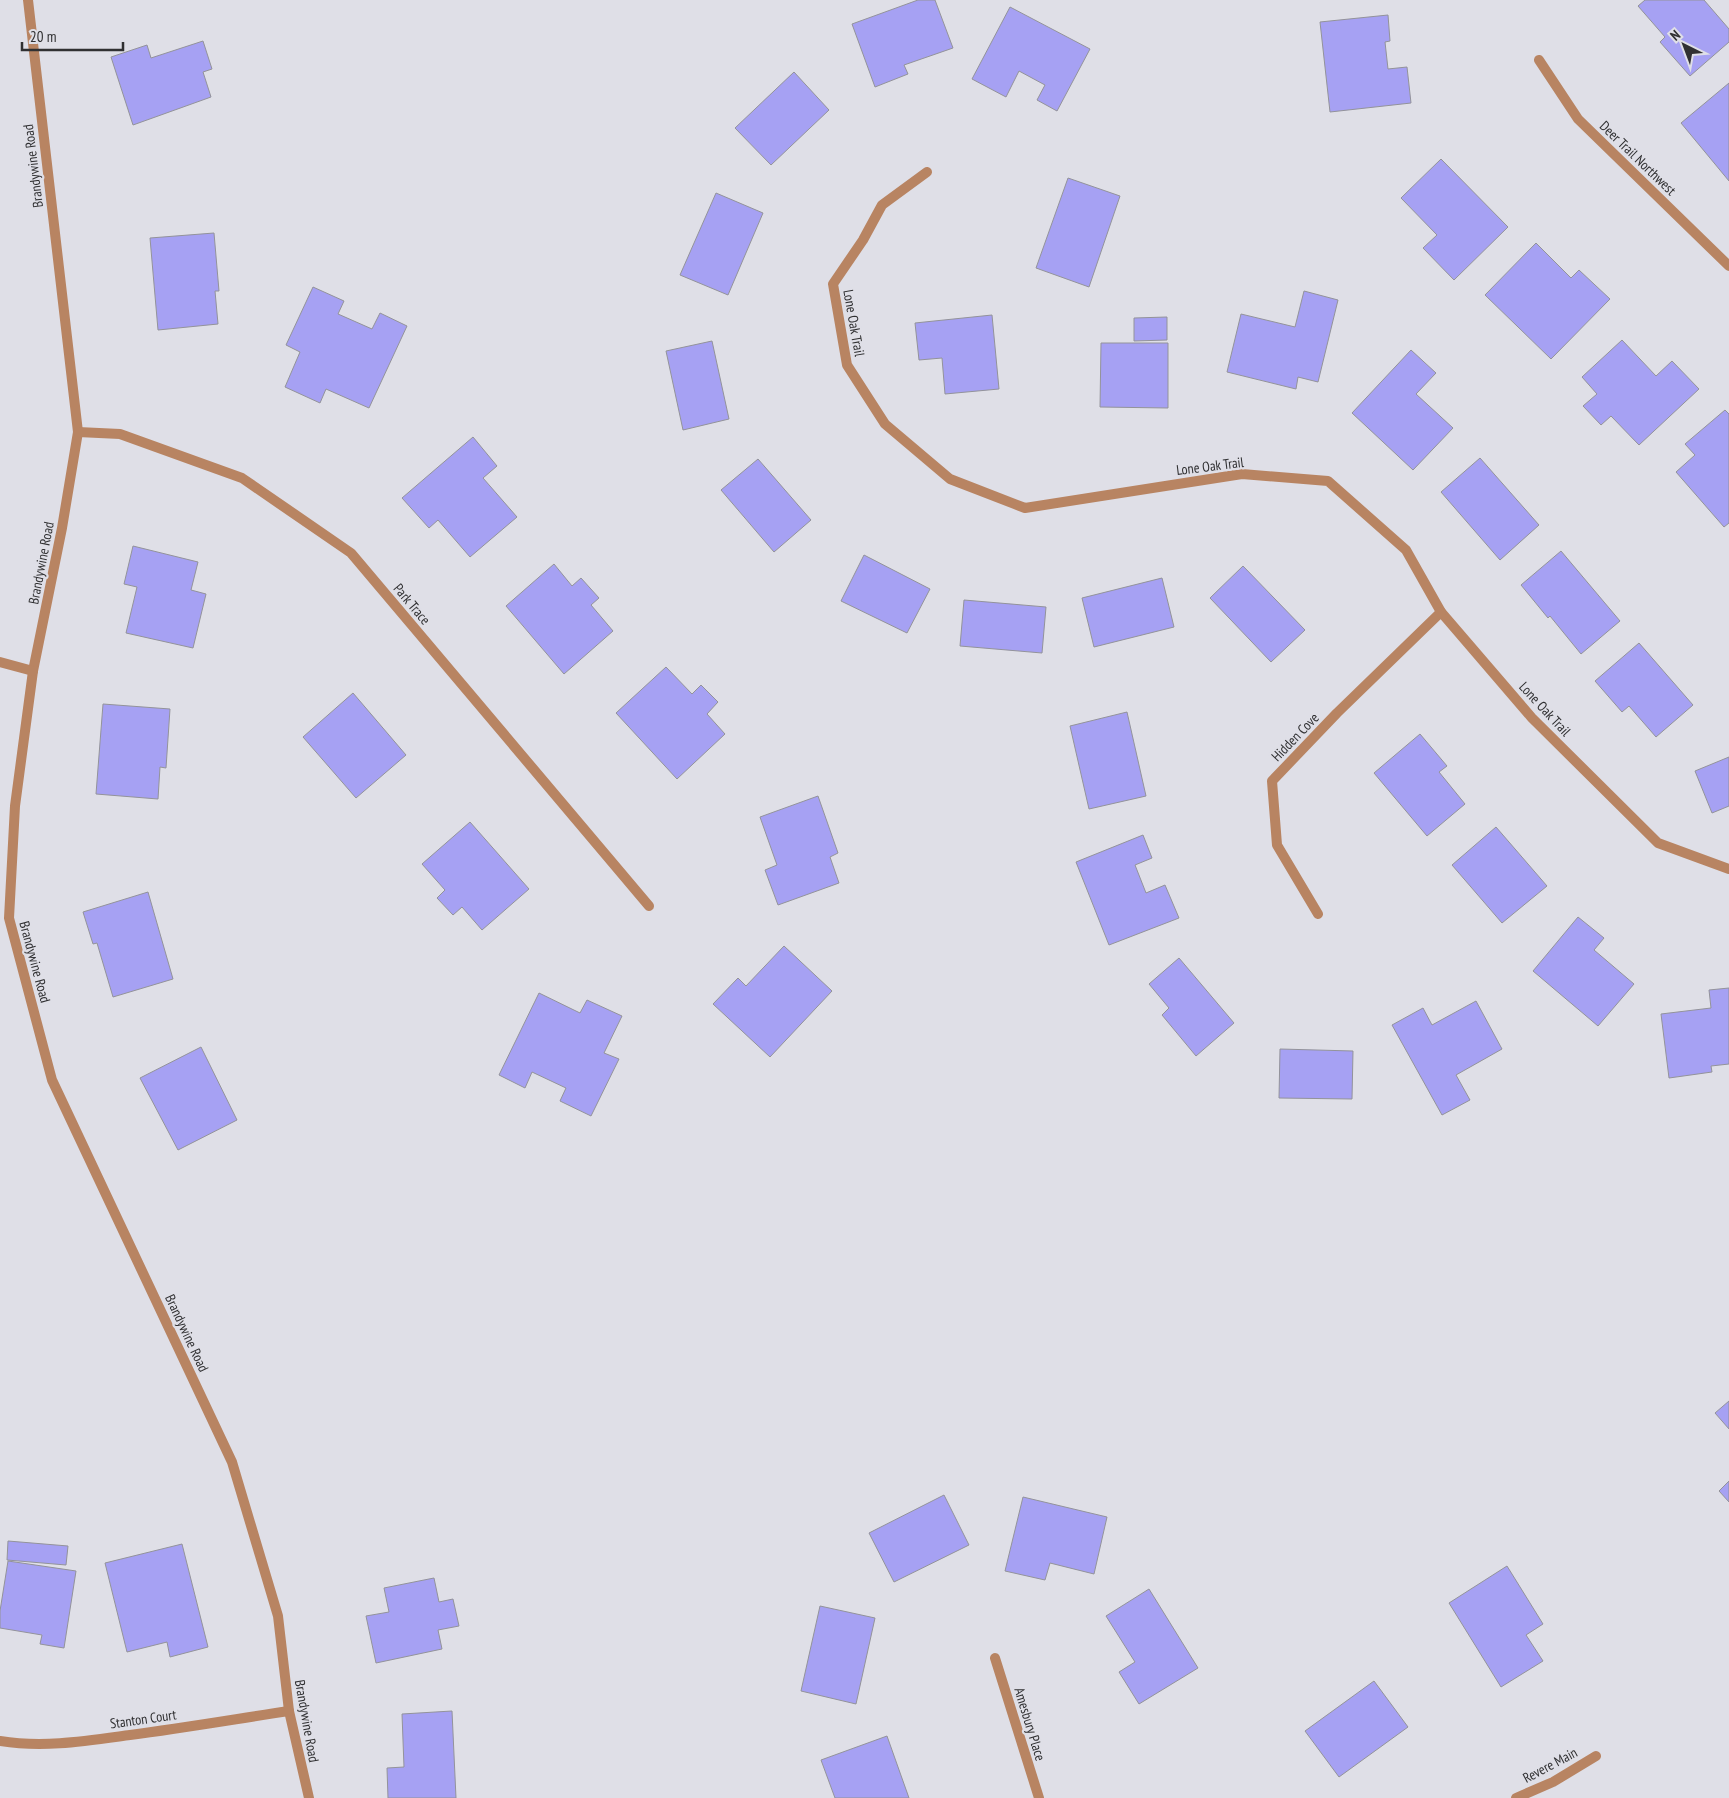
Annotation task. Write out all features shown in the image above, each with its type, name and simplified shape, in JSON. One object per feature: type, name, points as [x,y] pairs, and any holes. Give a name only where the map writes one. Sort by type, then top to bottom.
[{"type":"street","name":"Brandywine Road","points":[[28,0],[78,432],[62,528],[33,671],[15,806],[10,918],[52,1080],[232,1462],[278,1616],[289,1711],[309,1798]]},
{"type":"street","name":"Deer Trail Northwest","points":[[1539,60],[1578,118],[1729,266]]},
{"type":"street","name":"Lone Oak Trail","points":[[927,172],[882,205],[863,240],[833,284],[847,365],[886,424],[950,479],[1025,508],[1242,474],[1328,481],[1406,550],[1441,612],[1532,718],[1658,844],[1729,869]]},
{"type":"street","name":"Park Trace","points":[[78,432],[120,434],[242,478],[351,553],[649,906]]},
{"type":"street","name":"Hidden Cove","points":[[1318,914],[1277,845],[1272,782],[1337,714],[1441,612]]},
{"type":"street","points":[[0,662],[33,671]]},
{"type":"street","name":"Amesbury Place","points":[[995,1658],[1038,1798]]},
{"type":"street","name":"Stanton Court","points":[[0,1741],[62,1744],[289,1711]]},
{"type":"street","name":"Revere Main","points":[[1516,1798],[1553,1782],[1596,1756]]},
{"type":"building","points":[[918,0],[935,0],[953,48],[904,65],[908,74],[875,87],[852,24]]},
{"type":"building","points":[[1645,0],[1704,0],[1729,29],[1729,42],[1690,76],[1660,42],[1665,37],[1638,6]]},
{"type":"building","points":[[1010,7],[1090,49],[1057,111],[1037,100],[1045,85],[1019,71],[1006,97],[972,79]]},
{"type":"building","points":[[1388,15],[1390,41],[1385,42],[1388,69],[1407,67],[1411,103],[1330,112],[1320,22]]},
{"type":"building","points":[[203,41],[212,69],[203,72],[211,97],[133,125],[111,57],[147,45],[151,58]]},
{"type":"building","points":[[794,72],[829,110],[771,165],[735,128]]},
{"type":"building","points":[[1729,83],[1729,181],[1681,123]]},
{"type":"building","points":[[1441,159],[1508,227],[1454,280],[1423,248],[1437,235],[1401,198]]},
{"type":"building","points":[[1068,178],[1120,196],[1089,287],[1036,268]]},
{"type":"building","points":[[716,193],[763,213],[728,295],[680,275]]},
{"type":"building","points":[[214,233],[219,291],[215,291],[218,324],[158,330],[150,238]]},
{"type":"building","points":[[1536,243],[1571,278],[1579,270],[1610,299],[1551,359],[1485,295]]},
{"type":"building","points":[[313,287],[344,301],[338,314],[372,329],[380,313],[407,326],[369,408],[326,389],[320,403],[285,387],[300,352],[286,345]]},
{"type":"building","points":[[1304,291],[1338,300],[1318,382],[1298,377],[1296,389],[1227,372],[1241,314],[1295,327]]},
{"type":"building","points":[[992,315],[999,389],[945,394],[942,358],[919,360],[915,323]]},
{"type":"building","points":[[1167,317],[1167,340],[1134,341],[1134,318]]},
{"type":"building","points":[[1622,340],[1656,376],[1672,361],[1699,389],[1639,445],[1611,416],[1601,425],[1583,406],[1597,394],[1582,377]]},
{"type":"building","points":[[712,341],[729,419],[683,430],[666,351]]},
{"type":"building","points":[[1101,343],[1168,343],[1168,408],[1100,407]]},
{"type":"building","points":[[1411,350],[1436,373],[1416,394],[1453,428],[1413,470],[1352,413]]},
{"type":"building","points":[[1725,410],[1729,414],[1729,523],[1724,527],[1676,472],[1695,455],[1685,444]]},
{"type":"building","points":[[473,437],[497,466],[483,478],[517,517],[470,557],[438,520],[429,528],[402,498]]},
{"type":"building","points":[[1480,458],[1539,525],[1500,560],[1441,492]]},
{"type":"building","points":[[758,459],[811,520],[774,552],[721,490]]},
{"type":"building","points":[[133,546],[198,562],[191,590],[206,594],[193,648],[126,633],[137,587],[124,584]]},
{"type":"building","points":[[1561,551],[1620,621],[1581,654],[1550,616],[1548,618],[1521,585]]},
{"type":"building","points":[[864,555],[930,589],[907,633],[841,601]]},
{"type":"building","points":[[554,564],[572,586],[581,578],[599,598],[591,605],[613,631],[564,674],[506,606]]},
{"type":"building","points":[[1243,566],[1305,630],[1271,662],[1210,598]]},
{"type":"building","points":[[1162,578],[1174,627],[1094,647],[1082,598]]},
{"type":"building","points":[[964,600],[1046,607],[1042,653],[960,646]]},
{"type":"building","points":[[1639,643],[1693,705],[1656,737],[1629,706],[1622,712],[1595,681]]},
{"type":"building","points":[[666,667],[692,694],[701,685],[718,702],[707,714],[725,734],[677,779],[616,713]]},
{"type":"building","points":[[353,693],[406,755],[356,798],[303,737]]},
{"type":"building","points":[[103,704],[170,709],[166,768],[160,767],[158,799],[96,794]]},
{"type":"building","points":[[1127,712],[1146,796],[1089,809],[1070,726]]},
{"type":"building","points":[[1420,734],[1447,766],[1439,772],[1465,804],[1427,836],[1374,773]]},
{"type":"building","points":[[1729,757],[1729,806],[1712,813],[1695,771]]},
{"type":"building","points":[[818,796],[838,853],[830,857],[839,883],[778,905],[765,870],[777,865],[760,817]]},
{"type":"building","points":[[470,822],[529,889],[482,930],[462,907],[453,915],[437,898],[445,890],[422,864]]},
{"type":"building","points":[[1496,827],[1547,886],[1502,923],[1452,865]]},
{"type":"building","points":[[1143,835],[1152,858],[1135,865],[1146,893],[1165,885],[1179,918],[1109,945],[1076,862]]},
{"type":"building","points":[[148,892],[173,979],[113,997],[97,943],[93,944],[83,912]]},
{"type":"building","points":[[1578,917],[1604,938],[1594,950],[1634,984],[1598,1026],[1533,971]]},
{"type":"building","points":[[784,946],[832,991],[770,1057],[713,1004],[738,978],[746,986]]},
{"type":"building","points":[[1179,958],[1234,1023],[1196,1056],[1162,1015],[1169,1008],[1149,984]]},
{"type":"building","points":[[1729,988],[1729,1064],[1711,1066],[1712,1072],[1669,1078],[1661,1014],[1711,1008],[1709,990]]},
{"type":"building","points":[[539,993],[580,1013],[587,1000],[622,1016],[604,1053],[619,1059],[591,1116],[560,1101],[566,1088],[532,1072],[525,1088],[499,1075]]},
{"type":"building","points":[[1476,1001],[1502,1049],[1456,1075],[1470,1100],[1442,1115],[1392,1025],[1423,1008],[1432,1025]]},
{"type":"building","points":[[201,1047],[237,1120],[178,1150],[140,1078]]},
{"type":"building","points":[[1280,1049],[1353,1051],[1352,1099],[1279,1098]]},
{"type":"building","points":[[1729,1401],[1729,1429],[1715,1413]]},
{"type":"building","points":[[1729,1481],[1729,1502],[1719,1491]]},
{"type":"building","points":[[944,1495],[969,1545],[894,1582],[869,1533]]},
{"type":"building","points":[[1023,1497],[1107,1517],[1094,1574],[1050,1563],[1045,1580],[1005,1571]]},
{"type":"building","points":[[8,1541],[68,1546],[66,1565],[7,1560]]},
{"type":"building","points":[[182,1544],[208,1647],[170,1657],[167,1642],[127,1652],[105,1563]]},
{"type":"building","points":[[8,1561],[76,1571],[64,1648],[40,1644],[42,1635],[0,1628],[0,1611]]},
{"type":"building","points":[[1507,1566],[1543,1624],[1526,1635],[1543,1661],[1501,1687],[1449,1603]]},
{"type":"building","points":[[434,1578],[439,1602],[453,1599],[459,1626],[438,1630],[442,1649],[376,1663],[366,1616],[389,1612],[384,1588]]},
{"type":"building","points":[[1149,1589],[1198,1668],[1139,1704],[1119,1672],[1135,1662],[1106,1616]]},
{"type":"building","points":[[820,1606],[875,1618],[856,1704],[801,1691]]},
{"type":"building","points":[[1374,1681],[1408,1727],[1339,1777],[1305,1731]]},
{"type":"building","points":[[452,1711],[456,1798],[388,1798],[387,1768],[404,1767],[402,1714]]},
{"type":"building","points":[[887,1736],[909,1798],[835,1798],[821,1760]]}]
